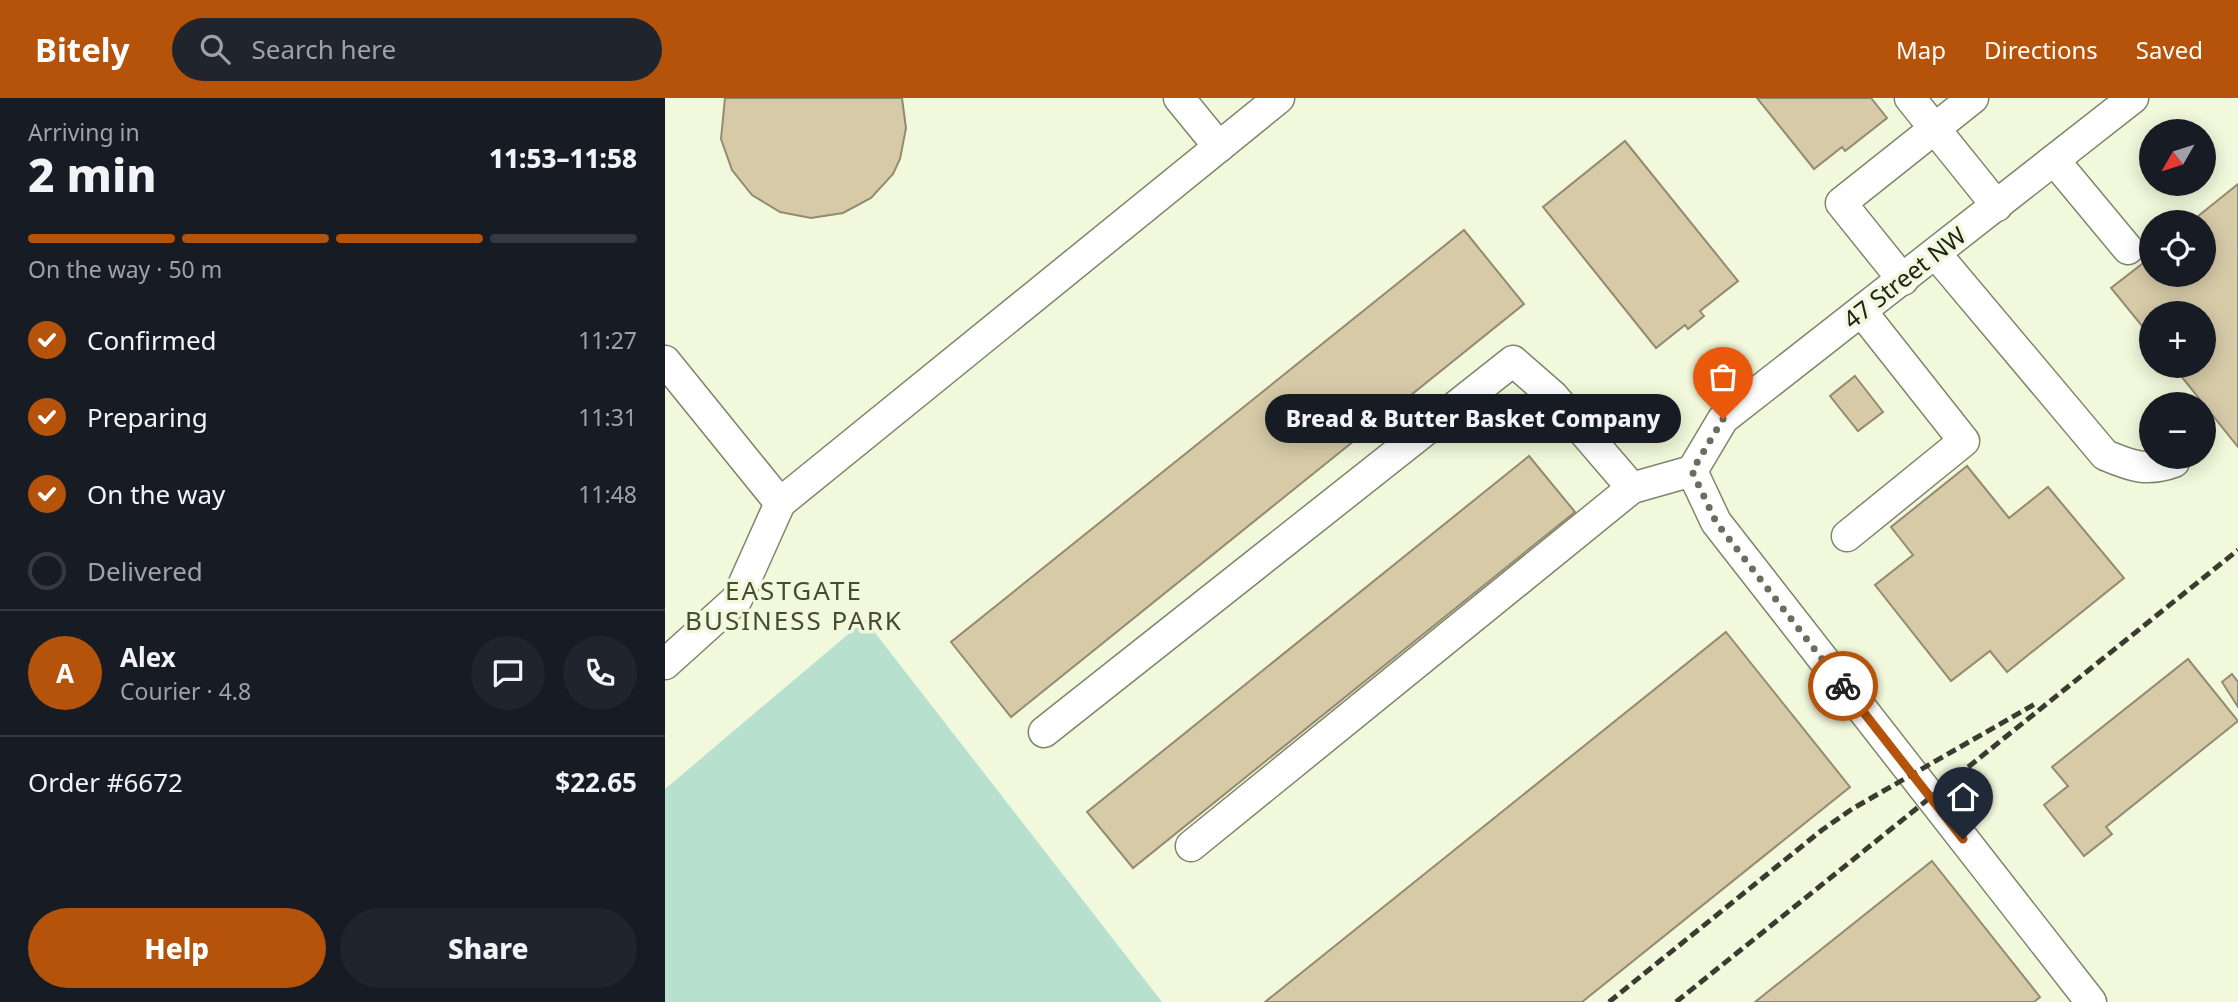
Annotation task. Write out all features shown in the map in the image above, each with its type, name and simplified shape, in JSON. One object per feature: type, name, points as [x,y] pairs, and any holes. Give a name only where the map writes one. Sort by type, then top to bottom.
[{"type":"street","points":[[1179,98],[1219,147]]},
{"type":"street","points":[[665,664],[737,599],[780,503],[1279,98]]},
{"type":"street","points":[[1910,98],[1997,206]]},
{"type":"street","points":[[1903,280],[1841,203],[1973,98]]},
{"type":"street","name":"47 Street NW","points":[[1692,471],[1723,419],[2133,98]]},
{"type":"street","points":[[2055,160],[2128,249]]},
{"type":"street","points":[[1937,254],[2105,455],[2139,468]]},
{"type":"street","points":[[1847,536],[1964,441],[1862,312]]},
{"type":"street","points":[[1044,732],[1513,360],[1553,396],[1632,488]]},
{"type":"street","points":[[665,361],[780,503]]},
{"type":"street","points":[[1191,846],[1632,488],[1692,471],[1716,522],[2091,1002]]},
{"type":"shaded area","points":[[865,620],[1162,1002],[665,1002],[665,789]]},
{"type":"building","points":[[725,98],[902,98],[906,128],[900,159],[893,174],[871,198],[843,213],[811,218],[780,212],[752,195],[732,170],[721,139]]},
{"type":"building","points":[[1757,98],[1871,98],[1887,118],[1845,151],[1842,147],[1814,169]]},
{"type":"building","points":[[1625,141],[1738,281],[1700,311],[1704,316],[1688,329],[1685,325],[1656,348],[1543,207]]},
{"type":"building","points":[[2238,184],[2238,447],[2216,420],[2216,392],[2194,392],[2183,378],[2216,378],[2216,301],[2139,301],[2139,322],[2111,288],[2139,266],[2139,287],[2216,287],[2216,210],[2206,210]]},
{"type":"building","points":[[1464,230],[1524,304],[1011,717],[951,642]]},
{"type":"building","points":[[1855,376],[1883,412],[1858,431],[1830,396]]},
{"type":"building","points":[[1529,456],[1575,512],[1133,868],[1087,812]]},
{"type":"building","points":[[1967,466],[2009,518],[2048,487],[2124,578],[2007,672],[1990,651],[1951,681],[1875,585],[1913,555],[1891,527]]},
{"type":"building","points":[[1726,632],[1850,787],[1582,1002],[1265,1002]]},
{"type":"building","points":[[2188,659],[2238,721],[2106,827],[2112,834],[2084,856],[2044,805],[2068,786],[2052,767]]},
{"type":"building","points":[[2232,674],[2238,682],[2238,707],[2222,682]]},
{"type":"building","points":[[1932,861],[2040,997],[2034,1002],[1755,1002]]},
{"type":"railway","points":[[1676,1002],[2238,550]]},
{"type":"railway","points":[[1609,1002],[1822,830],[1852,809],[2035,704]]},
{"type":"way so far","points":[[1723,419],[1692,471],[1716,522],[1843,686]]},
{"type":"place","name":"Bread & Butter Basket Company","points":[[1723,419]]},
{"type":"district","name":"EASTGATE BUSINESS PARK","points":[[794,606]]},
{"type":"route","points":[[1843,686],[1963,839]]}]
